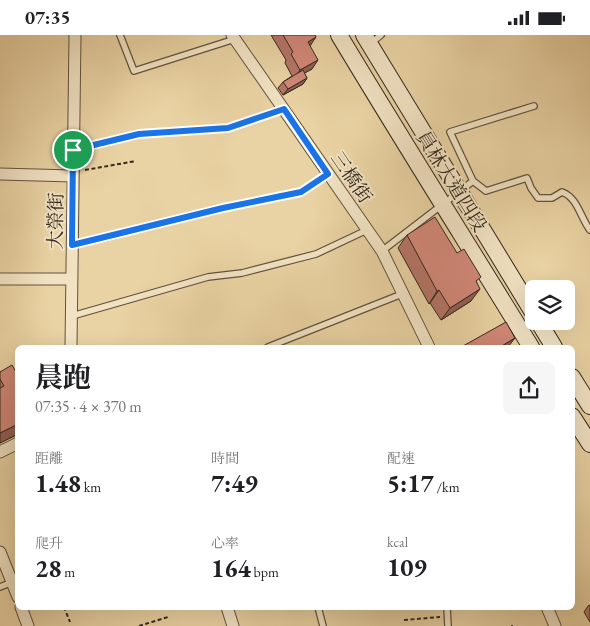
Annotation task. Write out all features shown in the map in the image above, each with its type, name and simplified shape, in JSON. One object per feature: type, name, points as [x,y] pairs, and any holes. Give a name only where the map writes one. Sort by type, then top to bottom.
[{"type":"main road","name":"員林大道四段","points":[[339,35],[530,345]]},
{"type":"main road","name":"員林大道四段","points":[[372,38],[459,192],[525,299]]},
{"type":"main road","points":[[544,330],[553,345]]},
{"type":"main road","points":[[575,382],[590,406]]},
{"type":"main road","points":[[575,421],[590,444]]},
{"type":"street","name":"大榮街","points":[[72,345],[75,35]]},
{"type":"street","name":"三橋街","points":[[233,37],[382,251],[428,345]]},
{"type":"street","points":[[0,174],[73,174]]},
{"type":"street","points":[[0,279],[72,279]]},
{"type":"street","points":[[0,452],[15,444]]},
{"type":"street","points":[[0,552],[15,581]]},
{"type":"street","points":[[22,610],[28,626]]},
{"type":"street","points":[[227,610],[233,626]]},
{"type":"street","points":[[548,610],[555,626]]},
{"type":"lane","points":[[120,35],[134,71],[233,37]]},
{"type":"lane","points":[[534,106],[450,132],[473,181],[486,191],[528,178],[531,188],[538,198],[552,198],[562,192],[574,199],[584,221],[590,229]]},
{"type":"lane","points":[[73,150],[139,134],[228,128],[284,109]]},
{"type":"lane","points":[[72,245],[223,208],[301,192],[328,174]]},
{"type":"lane","points":[[382,251],[473,181]]},
{"type":"lane","points":[[72,316],[208,277],[242,273],[316,254],[367,230]]},
{"type":"lane","points":[[273,345],[402,294]]},
{"type":"lane","points":[[0,587],[15,581]]},
{"type":"lane","points":[[319,610],[323,626]]},
{"type":"lane","points":[[447,610],[448,626]]},
{"type":"path","points":[[73,174],[108,165],[136,161]]},
{"type":"path","points":[[65,610],[70,622]]},
{"type":"path","points":[[404,620],[448,616]]},
{"type":"path","points":[[139,626],[168,617]]},
{"type":"building","points":[[283,35],[315,35],[316,37],[308,42],[318,60],[300,70],[291,54],[293,52]]},
{"type":"building","points":[[303,70],[307,78],[288,89],[283,82]]},
{"type":"building","points":[[435,217],[457,253],[464,249],[481,277],[476,281],[480,289],[450,308],[439,290],[437,291],[407,235]]},
{"type":"building","points":[[506,322],[515,338],[503,345],[465,345]]},
{"type":"building","points":[[12,365],[15,370],[15,426],[0,433],[0,388],[4,386],[0,379],[0,372]]},
{"type":"route","points":[[284,109],[328,174],[301,192],[223,208],[72,245],[73,150],[139,134],[228,128],[284,109]]}]
